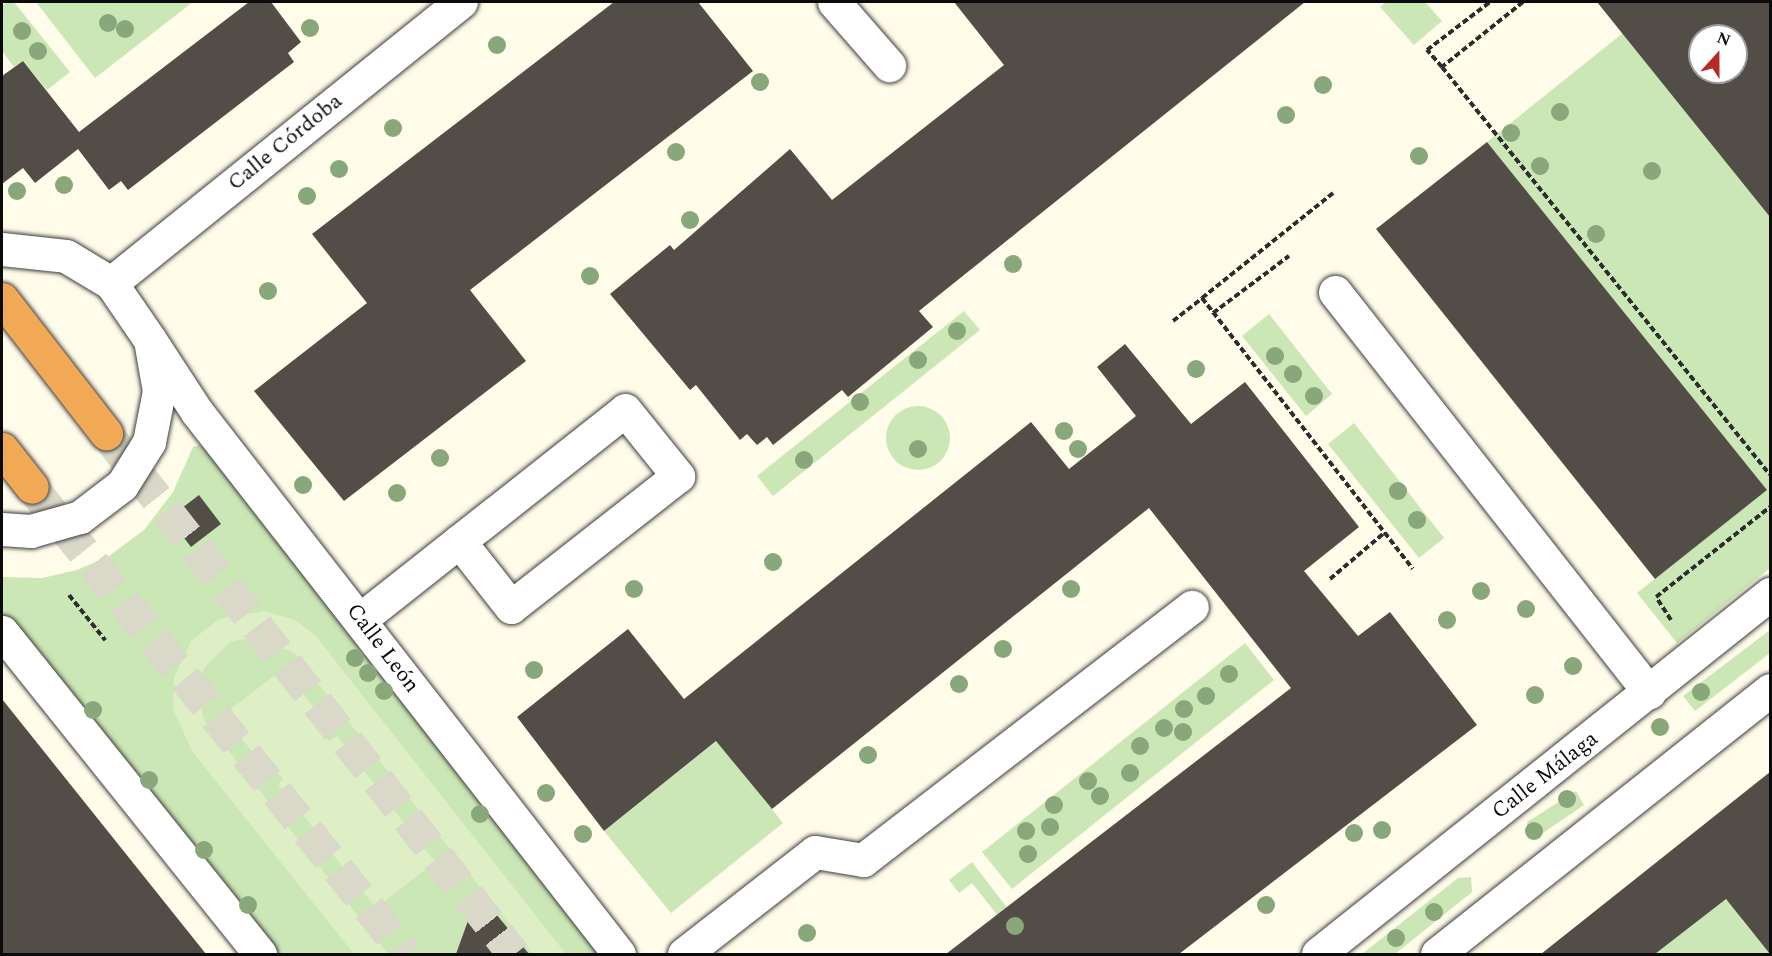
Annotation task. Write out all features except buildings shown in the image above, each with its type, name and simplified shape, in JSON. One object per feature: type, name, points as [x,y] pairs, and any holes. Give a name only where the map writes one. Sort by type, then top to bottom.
[{"type":"highway","points":[[2,299],[106,433]]},
{"type":"highway","points":[[2,449],[32,487]]},
{"type":"street","name":"Calle Córdoba","points":[[111,283],[461,2]]},
{"type":"street","points":[[834,2],[889,65]]},
{"type":"street","points":[[2,249],[66,256],[111,283]]},
{"type":"street","name":"Calle León","points":[[111,283],[197,412],[362,618],[619,954]]},
{"type":"street","points":[[1335,292],[1649,692]]},
{"type":"street","points":[[11,532],[80,517],[122,485],[149,442],[159,391],[150,340]]},
{"type":"street","points":[[362,618],[459,541],[625,410],[678,476],[511,607],[459,541]]},
{"type":"street","name":"Calle Málaga","points":[[1318,954],[1770,594]]},
{"type":"street","points":[[684,954],[815,852],[863,860],[1192,607]]},
{"type":"street","points":[[2,632],[260,954]]},
{"type":"street","points":[[1437,954],[1770,690]]},
{"type":"path","points":[[1490,2],[1427,50],[1770,475]]},
{"type":"path","points":[[1442,67],[1523,2]]},
{"type":"path","points":[[1173,321],[1333,193]]},
{"type":"path","points":[[1214,313],[1289,256]]},
{"type":"path","points":[[1203,298],[1413,569]]},
{"type":"path","points":[[1695,655],[1656,597],[1770,507]]},
{"type":"path","points":[[1330,579],[1384,533]]},
{"type":"path","points":[[69,595],[105,640]]},
{"type":"green space","points":[[7,2],[14,2],[70,72],[47,90],[23,61],[14,67],[2,51],[2,6]]},
{"type":"green space","points":[[36,2],[193,2],[95,78]]},
{"type":"green space","points":[[1386,2],[1425,2],[1442,21],[1414,45],[1380,7]]},
{"type":"green space","points":[[1623,33],[1770,217],[1770,568],[1677,643],[1637,593],[1767,490],[1487,142]]},
{"type":"green space","points":[[964,311],[980,330],[773,496],[757,476]]},
{"type":"green space","points":[[1269,314],[1332,394],[1306,416],[1242,336]]},
{"type":"green space","points":[[918,406],[936,412],[944,420],[950,438],[944,456],[936,464],[918,470],[900,464],[892,456],[886,438],[892,420],[900,412]]},
{"type":"green space","points":[[1354,423],[1444,538],[1419,558],[1328,444]]},
{"type":"green space","points":[[200,445],[602,954],[270,954],[2,614],[2,577],[42,578],[77,570],[109,556],[144,530],[173,492],[193,447]]},
{"type":"green space","points":[[264,611],[295,620],[315,635],[566,954],[533,954],[294,653],[255,637],[230,642],[204,668],[198,693],[204,720],[388,954],[354,954],[192,751],[173,709],[174,678],[191,641],[219,619]]},
{"type":"green space","points":[[1770,630],[1770,653],[1695,711],[1683,696]]},
{"type":"green space","points":[[1245,643],[1274,680],[1012,889],[982,852]]},
{"type":"green space","points":[[283,669],[329,726],[323,731],[329,741],[337,736],[382,794],[376,800],[383,809],[390,805],[435,862],[376,908],[331,852],[337,847],[330,837],[324,841],[278,784],[283,779],[275,769],[269,773],[223,715]]},
{"type":"green space","points":[[724,735],[740,770],[783,823],[671,913],[604,831]]},
{"type":"green space","points":[[1576,791],[1584,805],[1537,837],[1527,834],[1527,822]]},
{"type":"green space","points":[[972,862],[1042,953],[1028,954],[972,883],[959,893],[949,880]]},
{"type":"green space","points":[[1471,877],[1472,892],[1395,954],[1362,954],[1458,878]]},
{"type":"green space","points":[[1725,899],[1746,916],[1742,920],[1770,953],[1655,954]]},
{"type":"tunnel","points":[[106,433],[514,954]]},
{"type":"tunnel","points":[[32,487],[406,954]]}]
